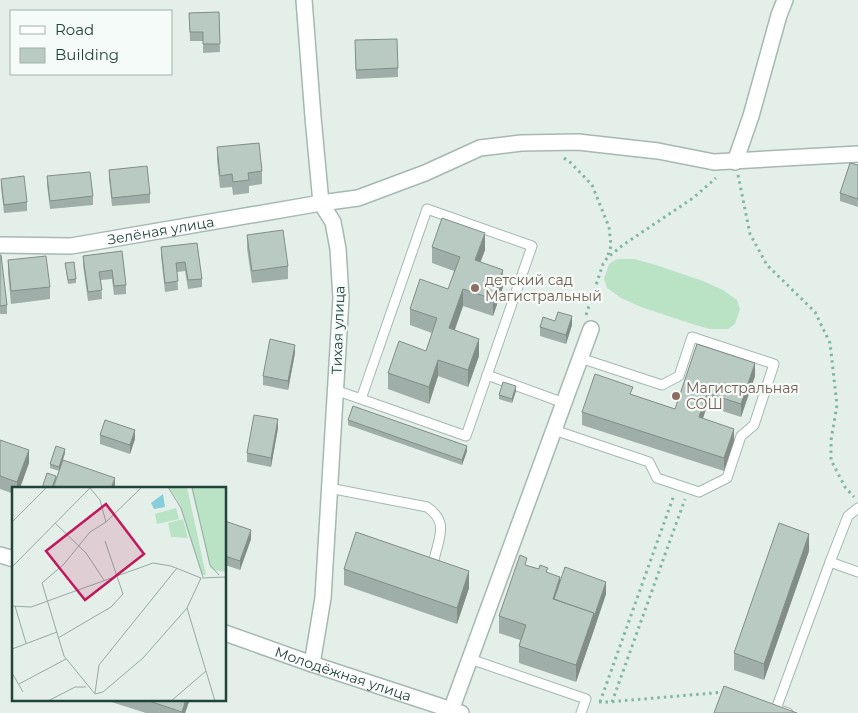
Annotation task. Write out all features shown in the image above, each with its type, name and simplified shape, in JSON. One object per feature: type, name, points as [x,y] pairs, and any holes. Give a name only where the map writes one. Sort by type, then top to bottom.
[{"type":"street","name":"Тихая улица","points":[[304,0],[321,203],[333,222],[338,249],[341,298],[323,598],[312,664]]},
{"type":"street","points":[[735,162],[751,116],[779,15],[785,0]]},
{"type":"street","name":"Зелёная улица","points":[[0,245],[71,246],[358,198],[425,173],[480,148],[521,143],[578,142],[658,151],[714,162],[858,154]]},
{"type":"street","points":[[454,712],[470,659],[591,329]]},
{"type":"street","points":[[0,555],[12,559]]},
{"type":"street","name":"Молодёжная улица","points":[[226,633],[454,712]]},
{"type":"lane","points":[[335,390],[466,436],[532,246],[428,209],[361,399]]},
{"type":"lane","points":[[554,430],[648,462],[657,478],[699,492],[727,478],[741,436],[754,425],[774,364],[692,337],[679,376],[662,385],[582,352]]},
{"type":"lane","points":[[487,375],[564,402]]},
{"type":"lane","points":[[329,488],[427,507],[435,513],[440,521],[441,532],[434,560]]},
{"type":"lane","points":[[788,713],[776,709],[848,516],[858,508]]},
{"type":"lane","points":[[830,562],[858,572]]},
{"type":"lane","points":[[470,659],[586,699],[581,713]]},
{"type":"path","points":[[564,158],[592,185],[609,227],[611,246],[585,316],[582,352]]},
{"type":"path","points":[[607,258],[623,245],[693,198],[735,162],[750,234],[767,265],[815,312],[830,343],[837,406],[831,440],[831,460],[845,487],[858,501]]},
{"type":"path","points":[[600,702],[678,485]]},
{"type":"path","points":[[612,702],[688,489]]},
{"type":"path","points":[[586,699],[612,702],[727,692]]},
{"type":"green space","points":[[617,259],[634,259],[656,265],[723,290],[737,300],[740,309],[735,324],[728,329],[710,329],[641,307],[621,298],[607,288],[604,279],[609,264]]},
{"type":"building","points":[[219,12],[220,44],[203,44],[203,32],[190,32],[189,13]]},
{"type":"building","points":[[397,39],[398,68],[356,70],[355,40]]},
{"type":"building","points":[[259,143],[262,171],[248,173],[249,180],[233,182],[232,174],[220,176],[217,147]]},
{"type":"building","points":[[850,163],[858,165],[858,199],[840,193]]},
{"type":"building","points":[[147,166],[150,194],[112,198],[109,170]]},
{"type":"building","points":[[90,172],[93,196],[50,201],[47,176]]},
{"type":"building","points":[[24,176],[27,202],[4,205],[1,179]]},
{"type":"building","points":[[442,218],[485,233],[475,260],[503,270],[493,299],[463,289],[449,328],[479,339],[468,370],[438,360],[429,387],[388,373],[399,341],[426,351],[437,318],[410,309],[420,279],[448,289],[460,257],[432,247]]},
{"type":"building","points":[[283,230],[288,266],[252,271],[247,235]]},
{"type":"building","points":[[197,243],[202,279],[188,280],[185,262],[176,263],[178,281],[165,283],[161,247]]},
{"type":"building","points":[[122,251],[126,285],[114,286],[112,270],[99,272],[102,290],[88,292],[83,256]]},
{"type":"building","points":[[0,255],[7,305],[0,306]]},
{"type":"building","points":[[46,256],[50,287],[11,291],[8,260]]},
{"type":"building","points":[[74,262],[76,279],[68,280],[65,263]]},
{"type":"building","points":[[558,312],[572,316],[566,335],[540,327],[543,317],[555,321]]},
{"type":"building","points":[[270,339],[295,345],[288,381],[263,376]]},
{"type":"building","points":[[697,344],[755,363],[741,404],[707,393],[699,417],[734,429],[724,458],[582,412],[595,374],[633,387],[630,394],[675,409]]},
{"type":"building","points":[[503,382],[516,386],[512,399],[499,395]]},
{"type":"building","points":[[353,406],[467,446],[462,460],[348,420]]},
{"type":"building","points":[[254,415],[278,419],[271,458],[247,453]]},
{"type":"building","points":[[105,420],[135,430],[130,445],[100,435]]},
{"type":"building","points":[[0,440],[29,450],[17,482],[0,476]]},
{"type":"building","points":[[56,446],[65,449],[59,467],[50,464]]},
{"type":"building","points":[[63,460],[115,478],[111,487],[53,487]]},
{"type":"building","points":[[47,473],[56,476],[52,487],[42,487]]},
{"type":"building","points":[[226,521],[251,530],[240,561],[226,556]]},
{"type":"building","points":[[779,523],[809,534],[764,664],[734,653]]},
{"type":"building","points":[[356,532],[469,571],[457,608],[344,569]]},
{"type":"building","points":[[520,555],[527,558],[525,565],[539,569],[540,565],[548,568],[546,572],[560,577],[553,599],[594,613],[576,665],[519,646],[526,625],[499,616]]},
{"type":"building","points":[[565,567],[606,582],[594,617],[594,613],[554,599]]},
{"type":"building","points":[[724,686],[797,713],[714,713]]},
{"type":"building","points":[[146,700],[186,700],[182,712]]},
{"type":"place","name":"детский сад Магистральный","points":[[475,288]]},
{"type":"place","name":"Магистральная СОШ","points":[[676,396]]}]
